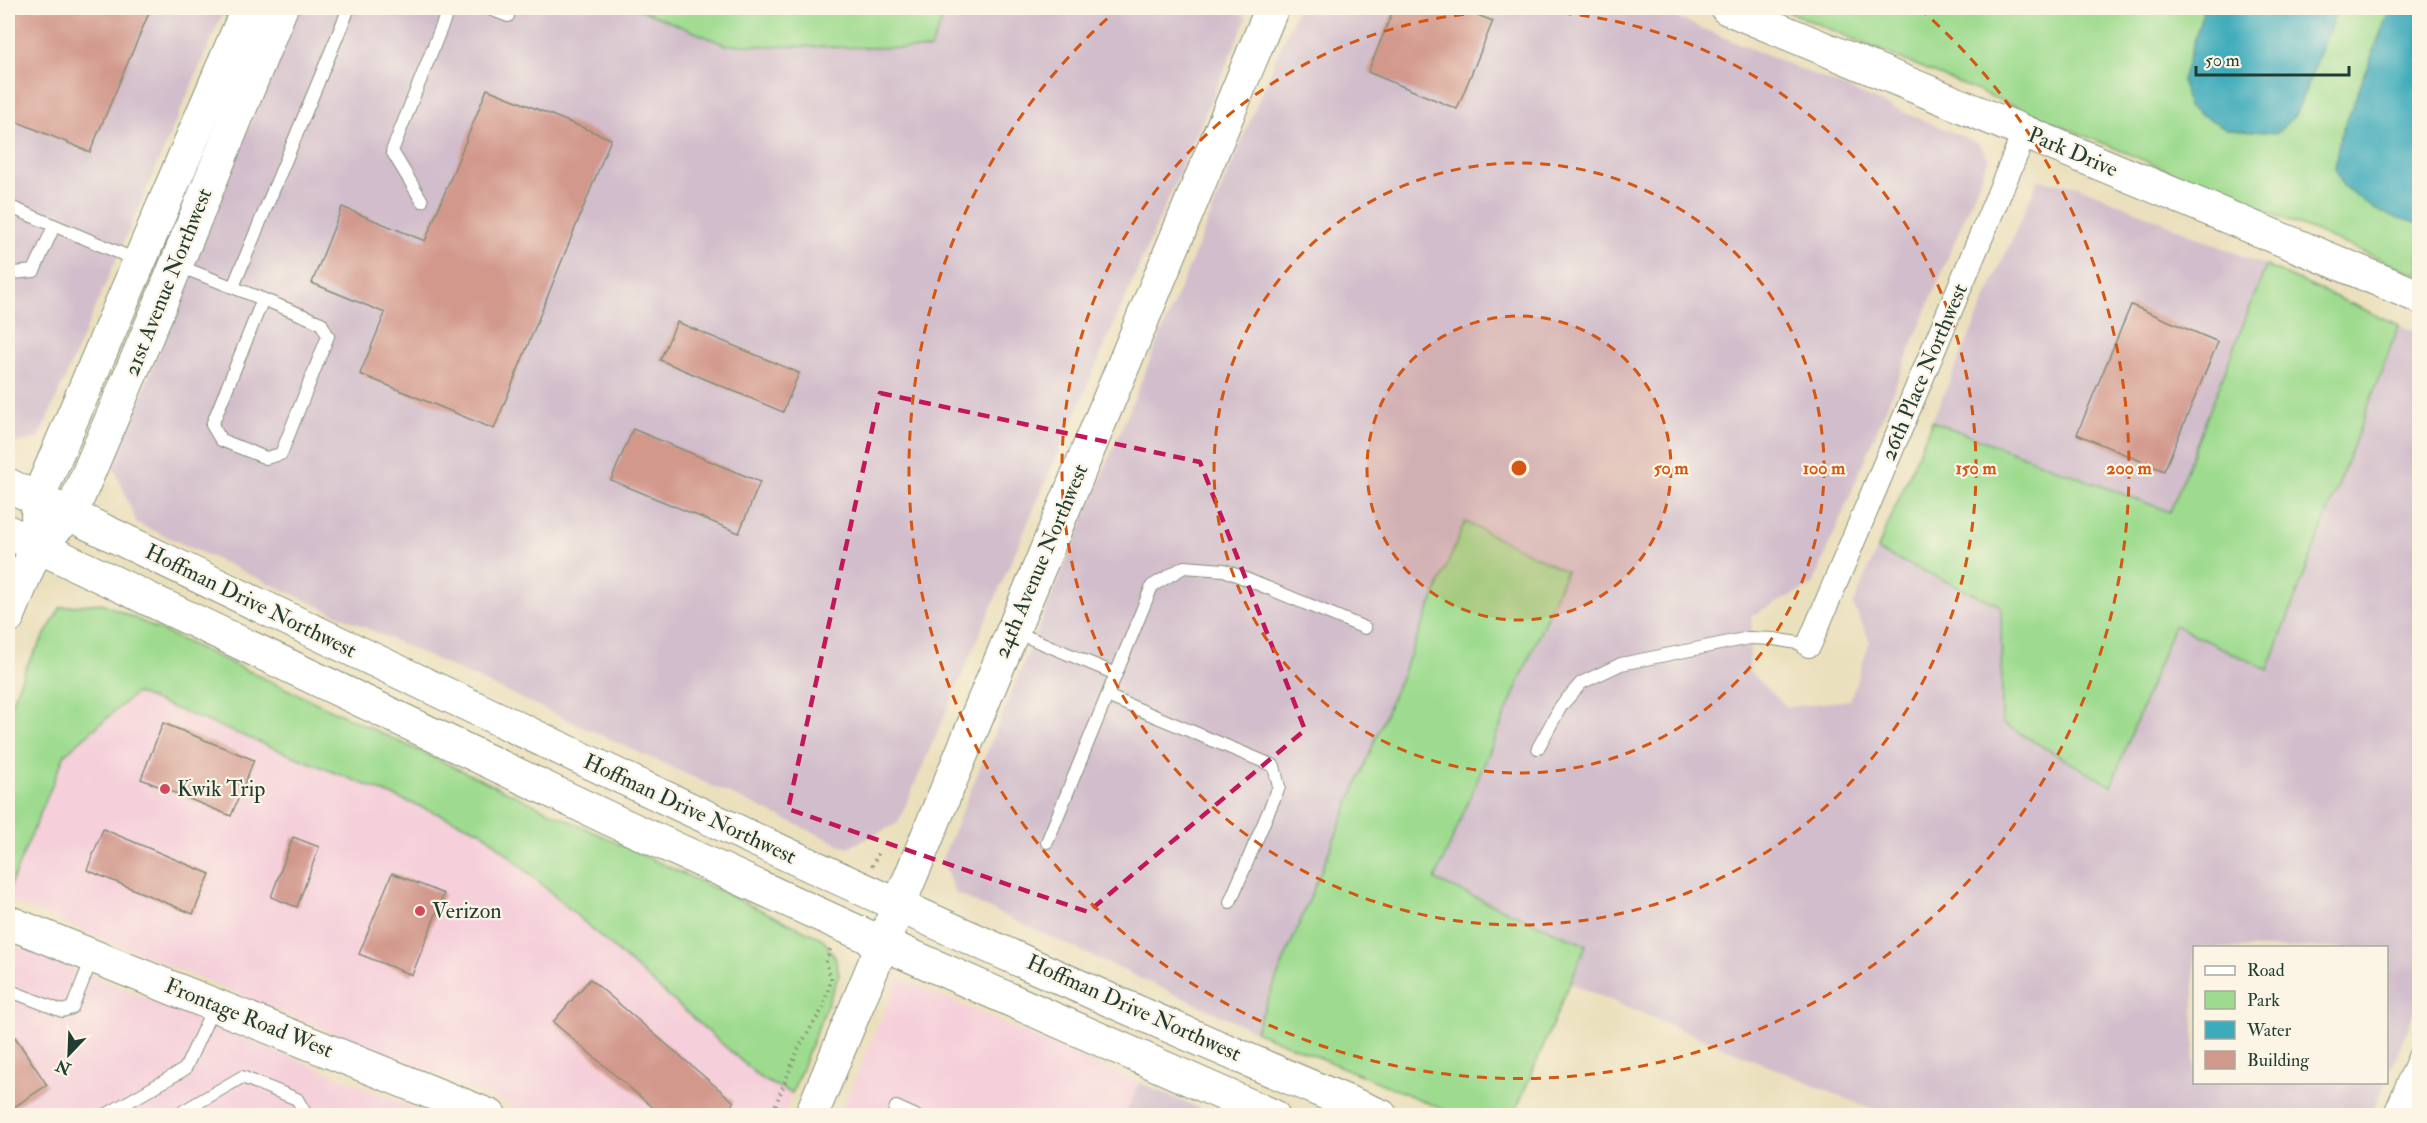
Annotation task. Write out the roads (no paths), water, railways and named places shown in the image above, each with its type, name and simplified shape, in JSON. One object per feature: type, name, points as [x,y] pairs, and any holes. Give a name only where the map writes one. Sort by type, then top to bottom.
[{"type":"street","name":"21st Avenue Northwest","points":[[8,617],[37,545],[38,498],[85,383],[140,262],[248,8]]},
{"type":"street","name":"21st Avenue Northwest","points":[[37,545],[71,514],[281,8]]},
{"type":"street","name":"24th Avenue Northwest","points":[[811,1116],[1272,8]]},
{"type":"street","name":"Park Drive","points":[[1727,8],[2420,297]]},
{"type":"street","name":"26th Place Northwest","points":[[1809,645],[2025,132]]},
{"type":"street","name":"Hoffman Drive Northwest","points":[[8,485],[656,795],[898,904],[1382,1116]]},
{"type":"street","name":"Hoffman Drive Northwest","points":[[8,532],[600,814],[843,926],[1273,1116]]},
{"type":"street","name":"Frontage Road West","points":[[8,922],[483,1114]]},
{"type":"street","points":[[2395,1116],[2420,1057]]},
{"type":"lane","points":[[232,287],[349,8]]},
{"type":"lane","points":[[422,201],[392,152],[449,8]]},
{"type":"lane","points":[[487,8],[508,16]]},
{"type":"lane","points":[[8,206],[140,262]]},
{"type":"lane","points":[[8,270],[14,273],[34,271],[54,226]]},
{"type":"lane","points":[[175,265],[263,299],[321,323],[328,336],[281,454],[266,458],[220,440],[212,425],[263,299]]},
{"type":"lane","points":[[1047,842],[1152,586],[1184,567],[1224,570],[1365,628]]},
{"type":"lane","points":[[1012,630],[1116,674]]},
{"type":"lane","points":[[1538,748],[1561,706],[1581,683],[1621,664],[1749,638],[1774,639],[1809,645]]},
{"type":"lane","points":[[1107,696],[1274,766],[1279,787],[1230,902]]},
{"type":"lane","points":[[8,990],[62,1011],[72,1008],[93,956]]},
{"type":"lane","points":[[104,1116],[185,1070],[215,1004]]},
{"type":"lane","points":[[176,1116],[242,1077],[297,1099],[307,1116]]},
{"type":"lane","points":[[893,1116],[896,1107],[916,1116]]},
{"type":"water","points":[[2204,8],[2338,8],[2296,114],[2277,133],[2227,129],[2188,107],[2182,80]]},
{"type":"water","points":[[2390,8],[2419,8],[2419,224],[2377,211],[2343,186],[2335,168],[2339,141]]},
{"type":"place","name":"Kwik Trip","points":[[165,789]]},
{"type":"place","name":"Verizon","points":[[420,911]]}]
